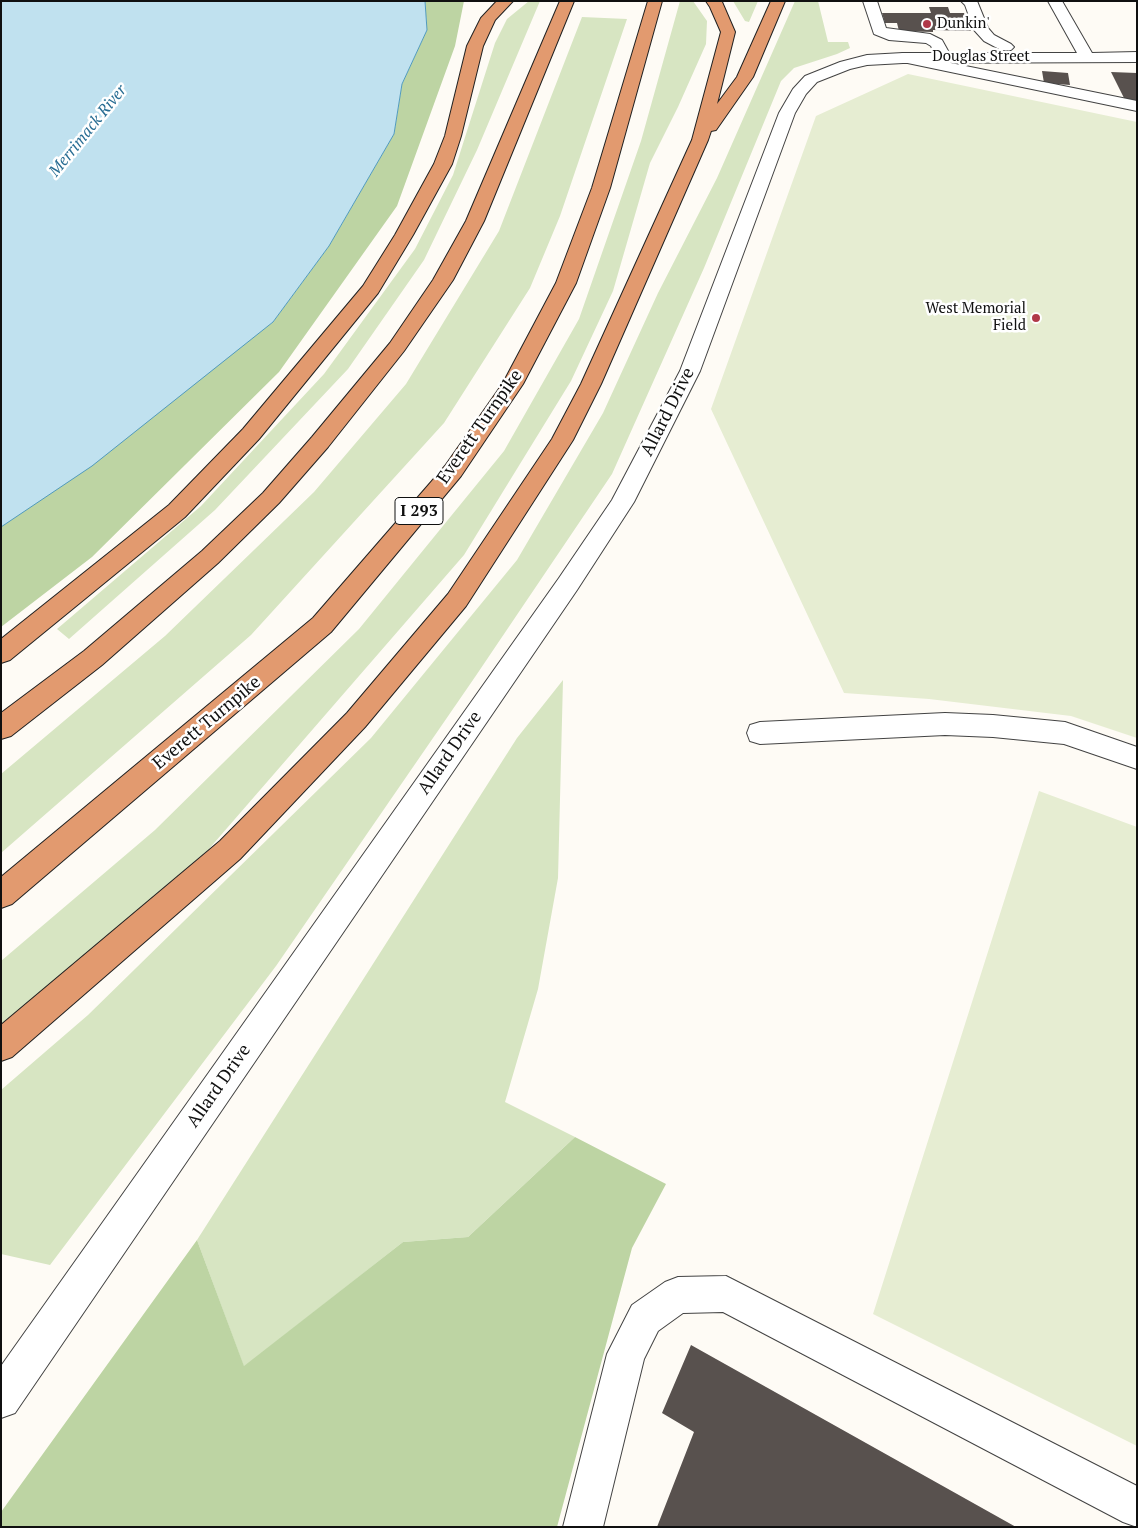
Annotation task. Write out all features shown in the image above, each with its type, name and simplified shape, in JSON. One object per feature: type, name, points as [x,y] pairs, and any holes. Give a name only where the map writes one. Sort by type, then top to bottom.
[{"type":"highway","points":[[1,653],[177,511],[251,434],[371,288],[404,235],[443,164],[453,136],[475,46],[488,18],[506,1]]},
{"type":"highway","points":[[1,728],[93,658],[210,556],[271,498],[398,347],[443,280],[475,221],[567,1]]},
{"type":"highway","name":"Everett Turnpike","points":[[1,895],[322,625],[453,471],[513,384],[566,283],[601,188],[655,1]]},
{"type":"highway","points":[[1,1046],[230,850],[356,720],[457,600],[562,440],[591,384],[700,140],[728,32],[717,5],[713,1]]},
{"type":"highway","points":[[700,140],[745,77],[778,1]]},
{"type":"street","points":[[870,1],[879,31],[889,36],[919,36],[930,39],[937,42],[944,58]]},
{"type":"street","points":[[968,1],[971,3],[981,30],[988,38],[1006,47]]},
{"type":"street","points":[[1055,1],[1087,57]]},
{"type":"street","name":"Douglas Street","points":[[826,72],[867,60],[903,58],[1137,57]]},
{"type":"street","points":[[903,58],[1137,106]]},
{"type":"street","name":"Allard Drive","points":[[1,1399],[562,592],[622,502],[690,371],[787,113],[799,92],[811,79],[826,72]]},
{"type":"street","points":[[760,733],[945,724],[993,726],[1065,733],[1137,758]]},
{"type":"street","points":[[583,1527],[626,1354],[645,1318],[678,1295],[726,1294],[1137,1508]]},
{"type":"green space","points":[[425,1],[464,1],[455,46],[397,206],[279,372],[92,557],[1,627],[1,527],[273,322],[329,246],[394,134],[402,84],[427,30]]},
{"type":"green space","points":[[529,1],[540,1],[477,150],[424,260],[348,369],[215,510],[69,639],[57,629],[201,506],[324,374],[415,249],[453,175],[495,43],[507,19]]},
{"type":"green space","points":[[680,1],[693,1],[707,21],[706,44],[650,163],[613,291],[571,381],[464,555],[208,850],[1,1026],[1,961],[155,830],[359,629],[504,451],[579,319],[641,141]]},
{"type":"green space","points":[[733,1],[758,1],[749,22],[745,21]]},
{"type":"green space","points":[[795,1],[818,1],[828,42],[848,42],[850,48],[794,68],[781,81],[704,268],[612,474],[276,966],[50,1265],[1,1254],[1,1090],[88,1015],[371,738],[517,560],[603,413],[658,293],[717,178]]},
{"type":"green space","points":[[582,17],[627,19],[560,216],[530,288],[444,423],[251,635],[1,853],[1,774],[165,636],[314,492],[406,384],[499,231]]},
{"type":"green space","points":[[908,74],[1137,122],[1137,738],[1071,716],[929,699],[844,693],[711,409],[816,116]]},
{"type":"green space","points":[[563,680],[558,878],[538,989],[505,1102],[575,1137],[468,1237],[403,1242],[244,1367],[197,1240],[517,738]]},
{"type":"green space","points":[[1039,791],[1137,827],[1137,1446],[873,1314]]},
{"type":"green space","points":[[575,1137],[666,1184],[632,1248],[557,1527],[1,1527],[1,1512],[197,1240],[244,1366],[403,1242],[468,1237]]},
{"type":"water","name":"Merrimack River","points":[[1,1],[425,1],[427,30],[402,84],[394,134],[329,246],[273,322],[92,466],[1,527]]},
{"type":"building","points":[[929,7],[948,7],[950,13],[964,13],[971,31],[899,31],[897,23],[885,23],[882,13],[931,13]]},
{"type":"building","points":[[1042,71],[1068,73],[1070,85],[1044,83]]},
{"type":"building","points":[[1111,72],[1137,73],[1137,100],[1125,100]]},
{"type":"building","points":[[691,1345],[1016,1527],[657,1527],[694,1432],[662,1413]]},
{"type":"place","name":"Dunkin'","points":[[927,24]]},
{"type":"place","name":"West Memorial Field","points":[[1036,318]]}]
